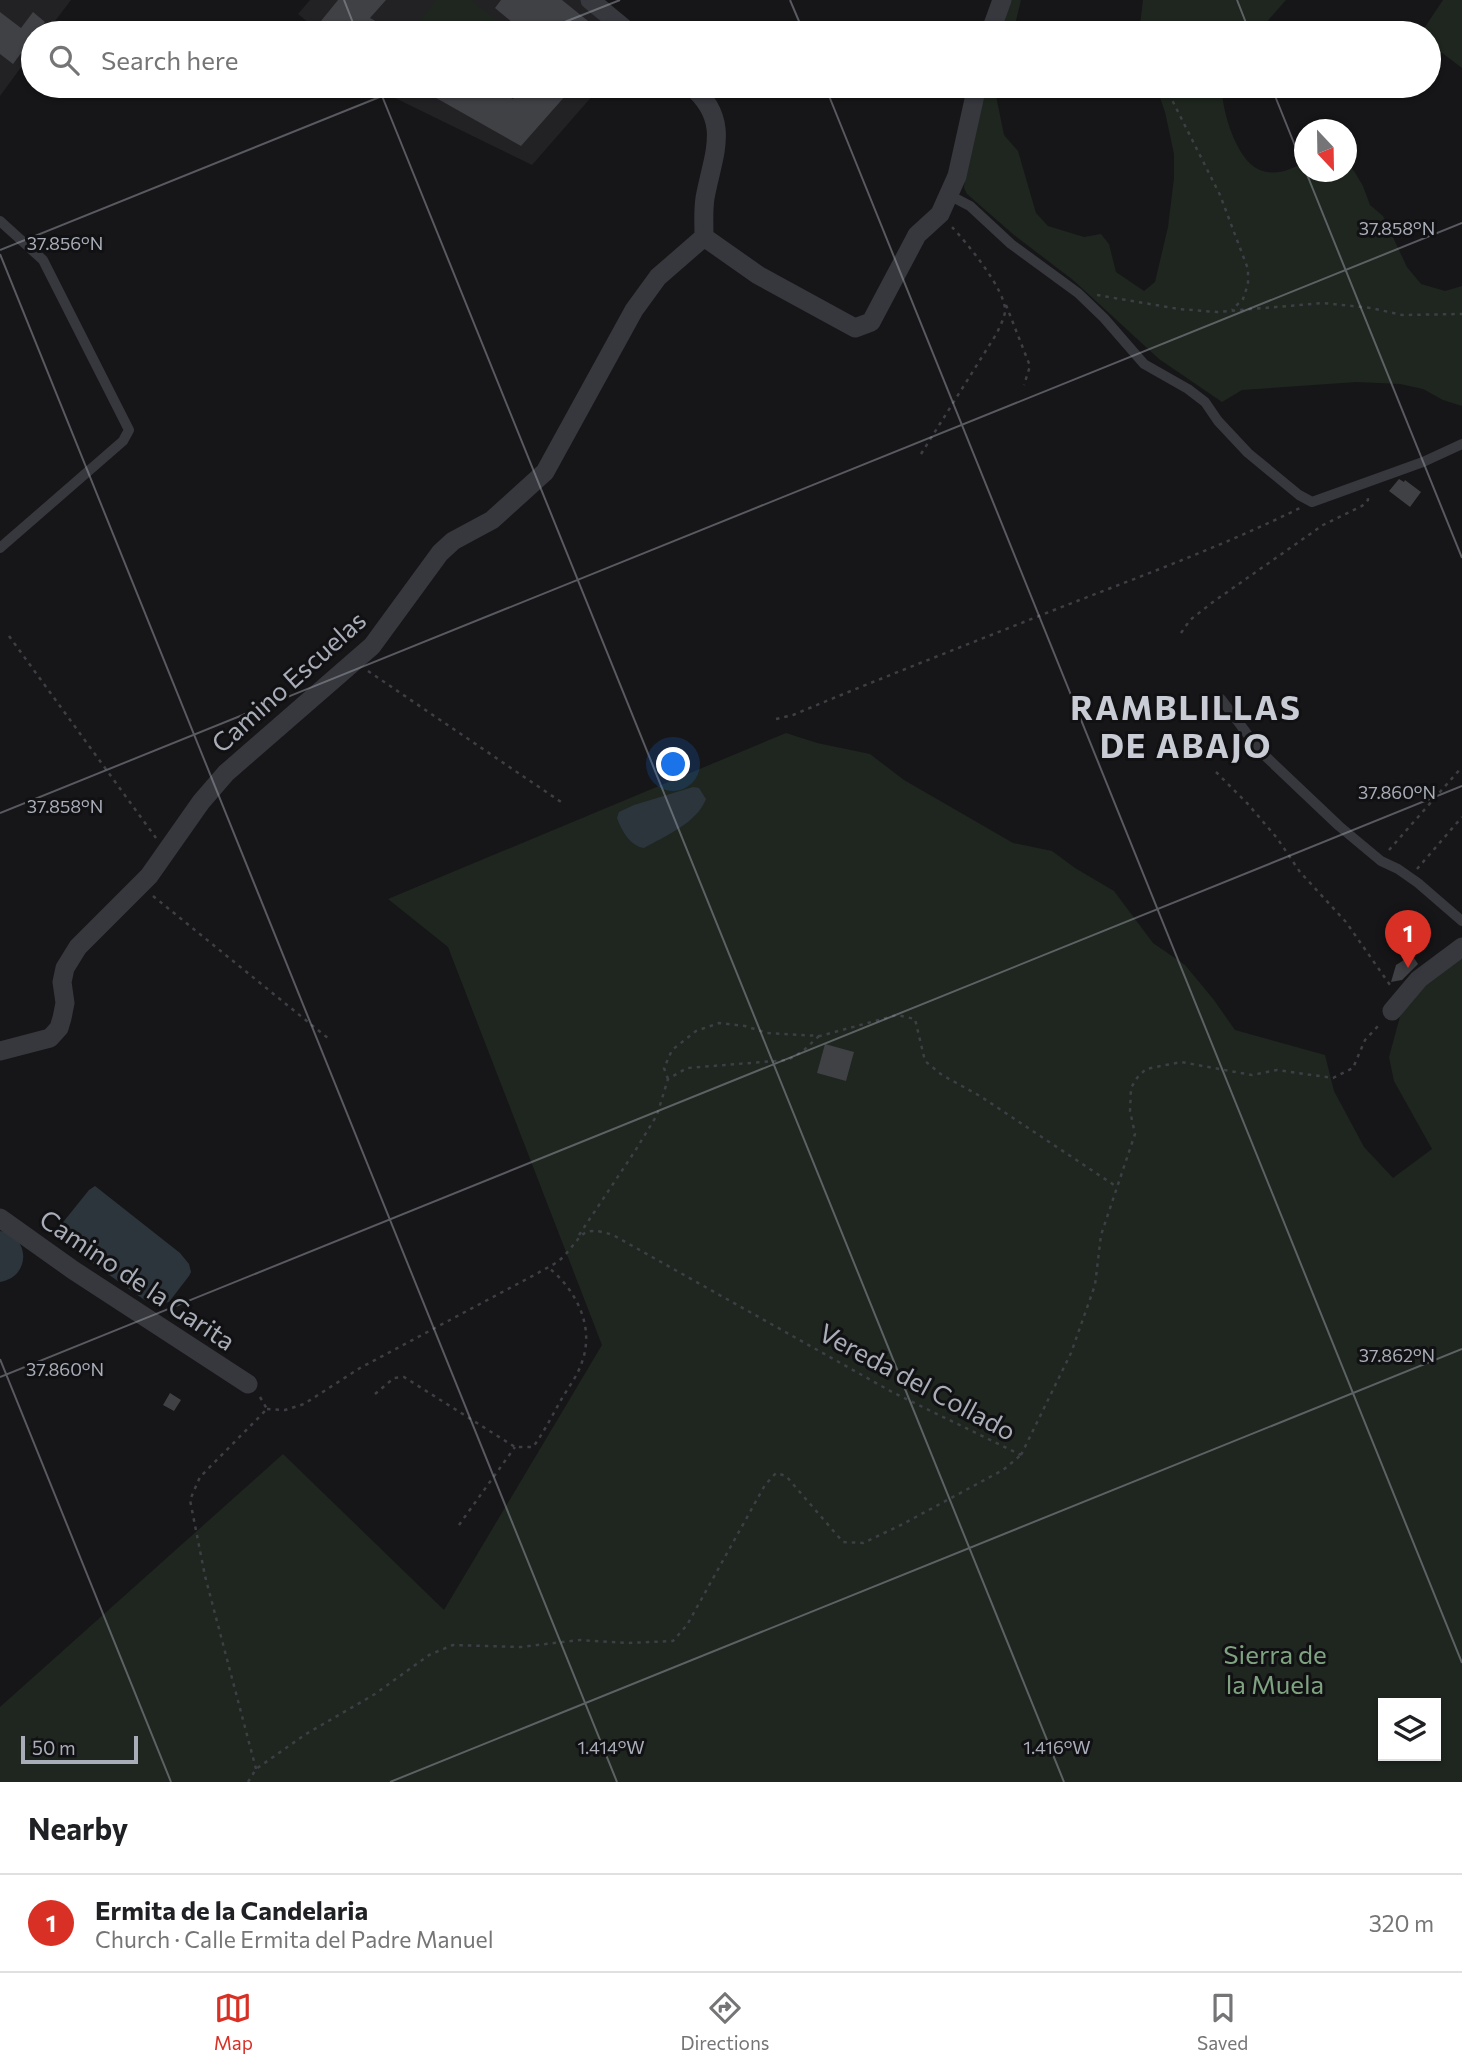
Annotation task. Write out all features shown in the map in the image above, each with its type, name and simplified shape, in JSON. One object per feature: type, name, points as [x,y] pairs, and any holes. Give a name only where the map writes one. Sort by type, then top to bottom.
[{"type":"street","points":[[590,0],[615,21]]},
{"type":"street","points":[[994,21],[1002,0]]},
{"type":"street","points":[[701,98],[716,123],[718,140],[705,201],[704,237],[758,275],[855,328],[871,322],[917,235],[940,214],[957,176],[974,98]]},
{"type":"street","name":"Camino Escuelas","points":[[0,1051],[50,1038],[59,1028],[65,1003],[62,982],[65,968],[78,947],[140,885],[201,802],[226,773],[372,646],[440,552],[464,534],[492,520],[545,472],[634,310],[657,277],[704,237]]},
{"type":"street","points":[[1397,1005],[1419,979],[1462,947]]},
{"type":"street","name":"Camino de la Garita","points":[[0,1218],[73,1270],[248,1384]]},
{"type":"lane","points":[[949,195],[970,206],[1011,244],[1078,293],[1144,364],[1205,402],[1218,421],[1248,453],[1299,495],[1312,502],[1423,463],[1462,444]]},
{"type":"lane","points":[[0,221],[43,260],[129,430],[123,441],[0,548]]},
{"type":"lane","points":[[1221,699],[1260,751],[1339,826],[1381,861],[1410,877],[1462,921]]},
{"type":"path","points":[[1171,98],[1220,195],[1248,269],[1248,284],[1243,299],[1232,310]]},
{"type":"path","points":[[940,214],[964,240],[1015,324],[1030,366],[1024,385]]},
{"type":"path","points":[[1078,293],[1111,296],[1179,309],[1217,312],[1323,303],[1371,308],[1402,315],[1462,314]]},
{"type":"path","points":[[921,454],[997,332],[1005,311],[1004,302]]},
{"type":"path","points":[[1181,633],[1190,620],[1213,602],[1323,525],[1362,506],[1368,500],[1366,491],[1356,487]]},
{"type":"path","points":[[776,719],[793,715],[907,667],[944,655],[1148,574],[1270,523],[1312,502]]},
{"type":"path","points":[[9,636],[150,833],[171,846]]},
{"type":"path","points":[[354,662],[564,804]]},
{"type":"path","points":[[1381,861],[1402,833],[1462,767]]},
{"type":"path","points":[[1216,772],[1247,803],[1277,838],[1300,872],[1346,922],[1397,1005]]},
{"type":"path","points":[[1410,877],[1462,817]]},
{"type":"path","points":[[140,885],[329,1039]]},
{"type":"path","name":"Vereda del Collado","points":[[579,1235],[591,1230],[613,1235],[892,1392],[1021,1455],[1071,1353],[1095,1285],[1101,1235],[1135,1134],[1130,1111],[1131,1088],[1137,1078],[1146,1069],[1181,1062],[1252,1075],[1277,1070],[1333,1078],[1353,1068],[1364,1040],[1397,1005]]},
{"type":"path","points":[[256,1769],[205,1576],[190,1500],[200,1477],[267,1409],[285,1410],[304,1404],[360,1368],[562,1258],[635,1152],[657,1115],[668,1079],[664,1068],[672,1050],[696,1031],[719,1023],[745,1026],[766,1033],[820,1036],[897,1014],[915,1019],[925,1061],[1117,1187]]},
{"type":"path","points":[[668,1079],[687,1068],[788,1060],[820,1036]]},
{"type":"path","points":[[374,1394],[394,1378],[404,1377],[514,1447],[533,1447],[582,1364],[586,1348],[586,1327],[581,1310],[568,1285],[548,1267]]},
{"type":"path","points":[[459,1525],[514,1447]]},
{"type":"path","points":[[248,1782],[256,1769],[306,1734],[375,1694],[429,1655],[453,1645],[521,1647],[580,1640],[673,1642],[687,1625],[765,1485],[776,1473],[786,1476],[843,1542],[863,1543],[962,1493],[1003,1470],[1021,1455]]},
{"type":"shaded area","points":[[0,0],[71,0],[55,21],[21,21],[21,67],[0,96]]},
{"type":"shaded area","points":[[310,0],[590,0],[615,21],[306,21],[298,14]]},
{"type":"shaded area","points":[[395,98],[591,98],[532,165]]},
{"type":"shaded area","points":[[693,787],[699,788],[706,799],[702,808],[670,834],[644,848],[635,844],[621,828],[617,818],[619,812]]},
{"type":"shaded area","points":[[95,1186],[180,1253],[189,1264],[189,1276],[169,1302],[159,1304],[146,1301],[57,1238],[56,1231]]},
{"type":"shaded area","points":[[0,1231],[17,1240],[23,1256],[17,1273],[0,1282]]},
{"type":"green space","points":[[436,0],[471,0],[498,21],[420,21]]},
{"type":"green space","points":[[1009,0],[1021,0],[1016,21],[1001,21]]},
{"type":"green space","points":[[1143,0],[1286,0],[1268,21],[1140,21]]},
{"type":"green space","points":[[1443,0],[1462,0],[1462,68],[1441,52],[1441,21],[1429,21]]},
{"type":"green space","points":[[981,98],[996,98],[1004,135],[1018,151],[1036,213],[1048,226],[1084,237],[1101,234],[1109,244],[1116,272],[1144,291],[1155,282],[1168,227],[1174,178],[1174,154],[1160,98],[1222,98],[1231,132],[1250,163],[1258,169],[1270,172],[1282,172],[1294,167],[1294,182],[1357,182],[1357,176],[1370,205],[1383,216],[1407,267],[1421,284],[1445,291],[1462,286],[1462,406],[1423,389],[1400,384],[1357,382],[1242,390],[1222,402],[1159,359],[1073,280],[1014,235],[967,194],[964,188]]},
{"type":"green space","name":"Sierra de la Muela","points":[[786,733],[817,743],[870,754],[904,780],[1013,843],[1052,851],[1114,891],[1153,943],[1185,965],[1235,1030],[1325,1055],[1334,1091],[1364,1147],[1393,1178],[1432,1149],[1394,1081],[1389,1057],[1401,1013],[1423,986],[1462,958],[1462,1782],[0,1782],[0,1707],[283,1454],[444,1610],[602,1345],[448,947],[388,899]]},
{"type":"building","points":[[338,0],[386,0],[370,18],[375,21],[321,21]]},
{"type":"building","points":[[501,0],[562,0],[588,21],[511,21],[495,8]]},
{"type":"building","points":[[0,12],[21,28],[21,53],[13,64],[0,54]]},
{"type":"building","points":[[33,12],[44,21],[26,21]]},
{"type":"building","points":[[436,98],[563,98],[521,146]]},
{"type":"building","points":[[1399,479],[1404,482],[1405,480],[1421,492],[1410,507],[1389,491]]},
{"type":"building","points":[[1412,955],[1418,964],[1402,980],[1391,982],[1396,965]]},
{"type":"building","points":[[825,1044],[854,1052],[846,1081],[817,1073]]},
{"type":"building","points":[[170,1393],[181,1400],[174,1411],[163,1405]]},
{"type":"place","name":"Ermita de la Candelaria","points":[[1408,968]]},
{"type":"district","name":"RAMBLILLAS DE ABAJO","points":[[1186,725]]}]
